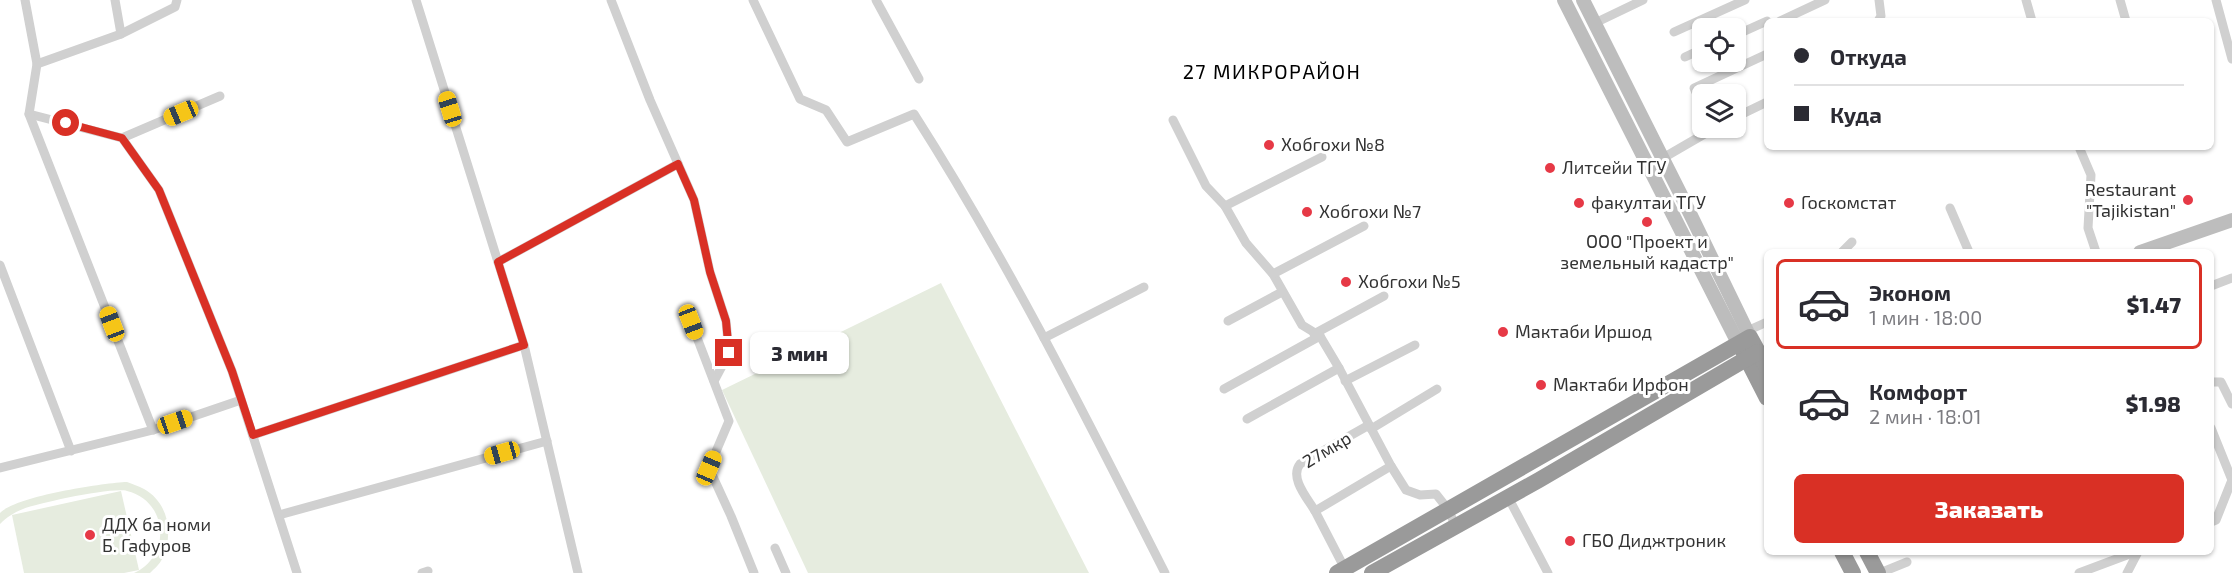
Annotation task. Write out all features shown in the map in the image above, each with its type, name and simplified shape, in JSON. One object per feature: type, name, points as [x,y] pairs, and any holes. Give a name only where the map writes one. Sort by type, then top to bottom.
[{"type":"highway","points":[[1341,571],[1745,337],[1764,390]]},
{"type":"highway","points":[[1752,356],[1764,366]]},
{"type":"highway","points":[[1372,573],[1752,356]]},
{"type":"highway","points":[[1844,555],[1853,573]]},
{"type":"highway","points":[[1869,555],[1879,573]]},
{"type":"street","points":[[25,0],[37,64],[29,114],[153,430]]},
{"type":"street","points":[[115,0],[121,34]]},
{"type":"street","points":[[37,64],[121,34],[175,7],[177,0]]},
{"type":"street","points":[[416,0],[524,345],[578,573]]},
{"type":"street","points":[[611,0],[650,100],[694,200],[710,272],[726,321],[729,353],[714,381]]},
{"type":"street","points":[[753,0],[800,99],[826,110],[847,142],[914,114],[991,239],[1165,573]]},
{"type":"street","points":[[876,0],[919,79]]},
{"type":"street","points":[[1564,0],[1695,259],[1745,337]]},
{"type":"street","points":[[1583,0],[1709,252],[1745,337]]},
{"type":"street","points":[[1595,23],[1643,0]]},
{"type":"street","points":[[1674,32],[1745,0]]},
{"type":"street","points":[[1786,18],[1825,0]]},
{"type":"street","points":[[1879,0],[1880,18]]},
{"type":"street","points":[[2026,0],[2031,18]]},
{"type":"street","points":[[2120,0],[2125,18]]},
{"type":"street","points":[[2216,0],[2232,60]]},
{"type":"street","points":[[1746,31],[1764,23]]},
{"type":"street","points":[[1685,57],[1692,54]]},
{"type":"street","points":[[1703,84],[1764,55]]},
{"type":"street","points":[[29,114],[122,138],[220,96]]},
{"type":"street","points":[[1746,112],[1764,103]]},
{"type":"street","name":"27мкр","points":[[1173,120],[1206,186],[1225,206],[1246,243],[1273,274],[1302,325],[1317,335],[1339,368],[1390,466],[1406,490],[1420,495],[1436,494],[1447,508]]},
{"type":"street","points":[[122,138],[159,190],[232,371],[297,573]]},
{"type":"street","points":[[1663,158],[1696,138]]},
{"type":"street","points":[[2080,150],[2091,175],[2088,228],[2095,249]]},
{"type":"street","points":[[1225,206],[1322,157]]},
{"type":"street","points":[[498,262],[678,164]]},
{"type":"street","points":[[1672,213],[1687,207]]},
{"type":"street","points":[[1950,208],[1969,249]]},
{"type":"street","points":[[2150,249],[2232,220]]},
{"type":"street","points":[[1273,274],[1364,226]]},
{"type":"street","points":[[1845,249],[1852,242]]},
{"type":"street","points":[[1695,259],[1709,252]]},
{"type":"street","points":[[0,265],[71,452]]},
{"type":"street","points":[[2214,285],[2232,278]]},
{"type":"street","points":[[1044,338],[1143,287]]},
{"type":"street","points":[[1227,321],[1282,292]]},
{"type":"street","points":[[1224,389],[1384,296]]},
{"type":"street","points":[[691,322],[729,421],[709,468],[754,573]]},
{"type":"street","points":[[1745,337],[1764,324]]},
{"type":"street","points":[[253,435],[524,345]]},
{"type":"street","points":[[1345,381],[1415,345]]},
{"type":"street","points":[[1247,420],[1339,368]]},
{"type":"street","points":[[2214,382],[2221,382],[2232,404]]},
{"type":"street","name":"27мкр","points":[[1341,571],[1315,511],[1296,479],[1296,469],[1300,464],[1437,389]]},
{"type":"street","points":[[0,468],[153,430],[241,400]]},
{"type":"street","points":[[2214,436],[2232,480],[2214,521]]},
{"type":"street","points":[[279,515],[547,441]]},
{"type":"street","points":[[1315,511],[1390,466]]},
{"type":"street","points":[[1508,497],[1548,573]]},
{"type":"street","points":[[1447,508],[1456,526]]},
{"type":"street","points":[[775,548],[786,573]]},
{"type":"street","points":[[2079,573],[2129,555]]},
{"type":"street","points":[[2127,573],[2136,555]]},
{"type":"street","points":[[1879,573],[1907,562]]},
{"type":"shaded area","points":[[941,283],[1089,573],[808,573],[722,390]]},
{"type":"shaded area","points":[[127,482],[152,495],[159,502],[167,520],[166,550],[160,563],[150,573],[134,573],[146,565],[155,554],[160,529],[157,517],[151,506],[141,497],[127,491],[92,493],[44,503],[16,512],[0,524],[0,513],[23,501],[80,488]]},
{"type":"shaded area","points":[[121,491],[139,570],[124,573],[24,573],[12,515]]},
{"type":"place","name":"Хобгохи №8","points":[[1269,145]]},
{"type":"place","name":"Литсейи ТГУ","points":[[1550,168]]},
{"type":"place","name":"Restaurant \"Tajikistan\"","points":[[2188,200]]},
{"type":"place","name":"факултаи ТГУ","points":[[1579,203]]},
{"type":"place","name":"Госкомстат","points":[[1789,203]]},
{"type":"place","name":"Хобгохи №7","points":[[1307,212]]},
{"type":"place","name":"ООО \"Проект и земельный кадастр\"","points":[[1647,222]]},
{"type":"place","name":"Хобгохи №5","points":[[1346,282]]},
{"type":"place","name":"Мактаби Иршод","points":[[1503,332]]},
{"type":"place","name":"Мактаби Ирфон","points":[[1541,385]]},
{"type":"place","name":"ДДХ ба номи Б. Гафуров","points":[[90,535]]},
{"type":"place","name":"ГБО Диджтроник","points":[[1570,541]]},
{"type":"district","name":"27 МИКРОРАЙОН","points":[[1272,72]]},
{"type":"route","points":[[66,123],[122,138],[159,190],[232,371],[253,435],[524,345],[498,262],[678,164],[694,200],[710,272],[726,321],[729,353]]}]
